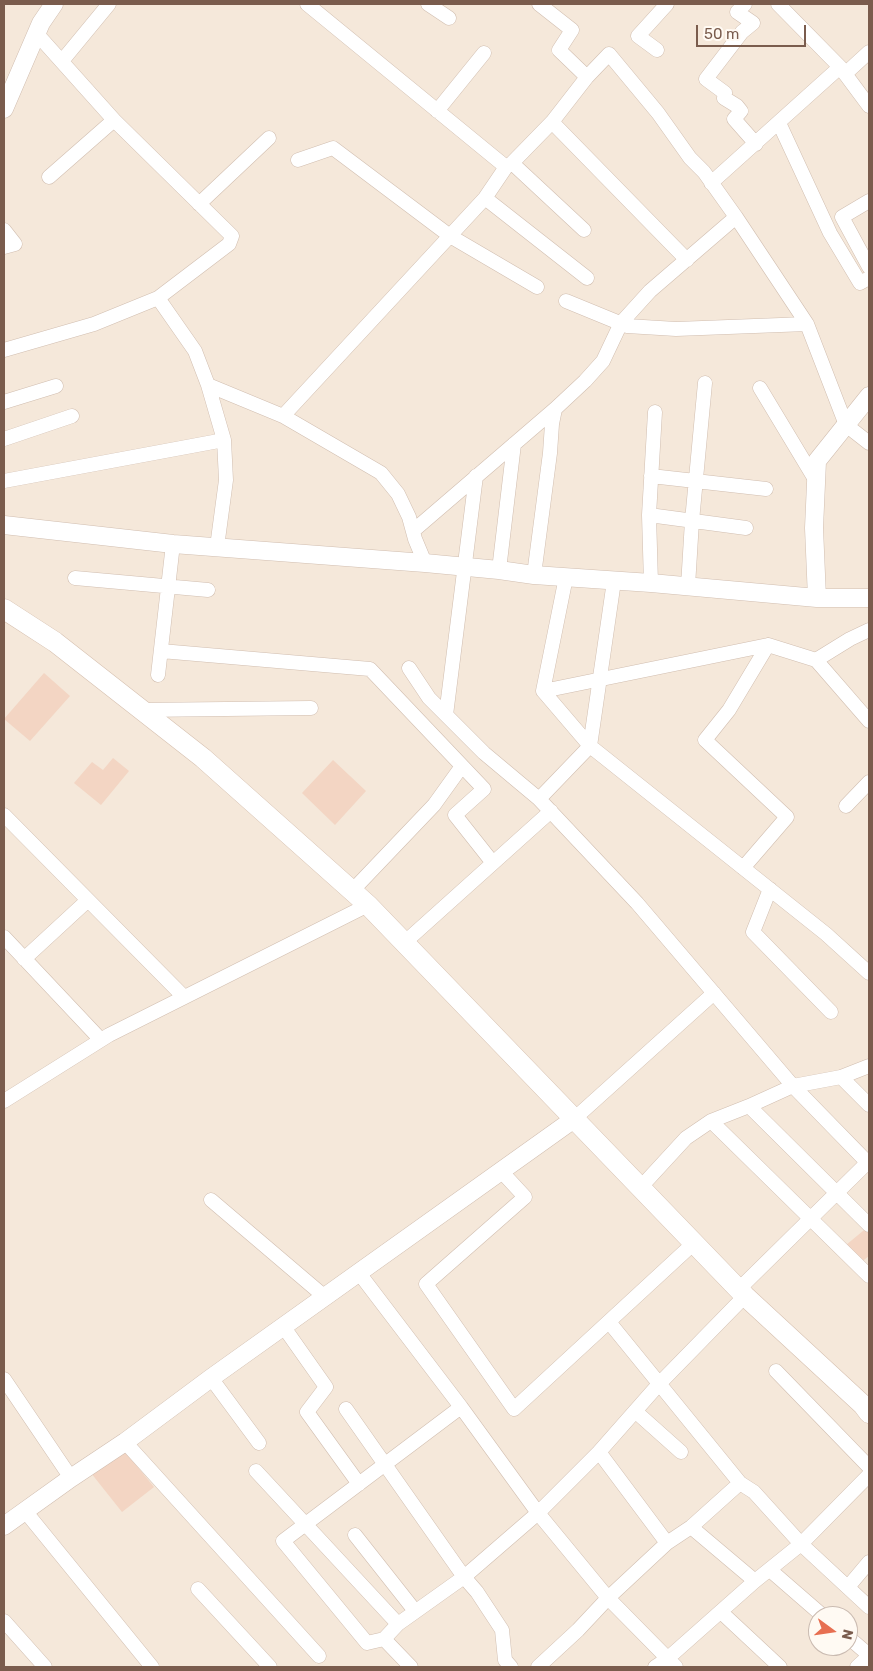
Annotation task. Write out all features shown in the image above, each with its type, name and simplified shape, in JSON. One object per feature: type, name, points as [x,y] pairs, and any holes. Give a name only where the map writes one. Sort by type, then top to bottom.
[{"type":"main road","points":[[4,609],[54,642],[203,758],[368,905],[741,1293],[867,1405]]},
{"type":"street","points":[[4,109],[41,23],[54,4]]},
{"type":"street","points":[[62,62],[109,4]]},
{"type":"street","points":[[307,4],[437,111],[509,165],[584,230]]},
{"type":"street","points":[[428,4],[449,18]]},
{"type":"street","points":[[540,4],[572,30],[559,50],[587,77]]},
{"type":"street","points":[[657,50],[638,36],[666,4]]},
{"type":"street","points":[[745,4],[737,12],[753,23],[742,32],[706,79],[725,93],[724,98],[737,106],[741,111],[734,119],[756,144]]},
{"type":"street","points":[[778,4],[843,71],[869,106]]},
{"type":"street","points":[[4,350],[94,324],[158,298],[229,244],[232,236],[114,120],[37,34]]},
{"type":"street","points":[[711,183],[779,123],[869,52]]},
{"type":"street","points":[[437,111],[484,53]]},
{"type":"street","points":[[283,416],[485,198],[509,165],[552,122],[587,77],[609,54],[658,113],[736,217],[807,324],[846,425],[869,443]]},
{"type":"street","points":[[49,177],[114,120]]},
{"type":"street","points":[[552,122],[687,260]]},
{"type":"street","points":[[779,123],[830,233],[860,283],[869,278]]},
{"type":"street","points":[[200,204],[269,138]]},
{"type":"street","points":[[298,160],[333,148],[450,236],[537,287]]},
{"type":"street","points":[[485,198],[588,278]]},
{"type":"street","points":[[869,201],[842,217],[869,267]]},
{"type":"street","points":[[413,531],[555,409],[585,380],[603,361],[621,323],[650,291],[736,217]]},
{"type":"street","points":[[4,230],[15,244],[4,247]]},
{"type":"street","points":[[158,298],[195,351],[208,385],[224,440],[226,480],[217,547]]},
{"type":"street","points":[[566,300],[627,326],[676,329],[807,324]]},
{"type":"street","points":[[688,586],[705,383]]},
{"type":"street","points":[[208,385],[283,416],[381,473],[398,494],[409,517],[425,563]]},
{"type":"street","points":[[4,402],[56,386]]},
{"type":"street","points":[[760,388],[816,481]]},
{"type":"street","points":[[817,598],[814,528],[817,462],[869,396]]},
{"type":"street","points":[[534,575],[555,409]]},
{"type":"street","points":[[651,583],[649,515],[655,412]]},
{"type":"street","points":[[4,440],[72,416]]},
{"type":"street","points":[[4,481],[224,440]]},
{"type":"street","points":[[499,570],[514,444]]},
{"type":"street","points":[[446,715],[476,476]]},
{"type":"street","points":[[651,476],[766,489]]},
{"type":"street","points":[[649,515],[746,528]]},
{"type":"street","points":[[4,524],[173,544],[425,563],[534,575],[688,586],[817,598],[869,598]]},
{"type":"street","points":[[158,675],[173,544]]},
{"type":"street","points":[[543,691],[566,577]]},
{"type":"street","points":[[75,578],[208,590]]},
{"type":"street","points":[[539,799],[590,746],[614,580]]},
{"type":"street","points":[[816,660],[850,639],[869,630]]},
{"type":"street","points":[[543,691],[768,645],[816,660],[869,720]]},
{"type":"street","points":[[743,868],[787,817],[705,740],[729,710],[768,645]]},
{"type":"street","points":[[161,651],[370,670],[484,789],[455,814],[493,862]]},
{"type":"street","points":[[408,668],[430,698],[446,715],[484,753],[539,799],[637,903],[793,1086],[869,1163],[811,1219],[741,1293],[599,1452],[538,1514],[464,1577],[398,1624],[384,1640],[367,1643],[283,1541],[461,1407]]},
{"type":"street","points":[[543,691],[590,746],[826,934],[869,973]]},
{"type":"street","points":[[141,710],[311,708]]},
{"type":"street","points":[[352,891],[434,805],[462,766]]},
{"type":"street","points":[[846,806],[869,782]]},
{"type":"street","points":[[404,943],[551,811]]},
{"type":"street","points":[[4,815],[184,998]]},
{"type":"street","points":[[770,890],[753,932],[831,1012]]},
{"type":"street","points":[[24,959],[88,900]]},
{"type":"street","points":[[4,1101],[101,1040],[368,905]]},
{"type":"street","points":[[4,937],[101,1040]]},
{"type":"street","points":[[4,1526],[125,1442],[211,1378],[574,1119],[714,993]]},
{"type":"street","points":[[640,1188],[686,1138],[711,1121],[793,1086],[842,1077],[869,1066]]},
{"type":"street","points":[[842,1077],[869,1105]]},
{"type":"street","points":[[749,1106],[869,1225]]},
{"type":"street","points":[[711,1121],[869,1276]]},
{"type":"street","points":[[501,1171],[525,1197],[426,1284],[514,1410],[694,1243]]},
{"type":"street","points":[[211,1200],[325,1297]]},
{"type":"street","points":[[359,1272],[461,1407],[538,1514],[608,1598],[671,1663]]},
{"type":"street","points":[[609,1322],[740,1483],[754,1492],[801,1544],[869,1607]]},
{"type":"street","points":[[284,1326],[326,1387],[307,1412],[359,1484]]},
{"type":"street","points":[[776,1371],[869,1467]]},
{"type":"street","points":[[211,1378],[259,1443]]},
{"type":"street","points":[[4,1379],[71,1478]]},
{"type":"street","points":[[346,1409],[502,1630],[505,1660],[511,1667]]},
{"type":"street","points":[[635,1411],[681,1452]]},
{"type":"street","points":[[125,1442],[319,1656]]},
{"type":"street","points":[[599,1452],[667,1543]]},
{"type":"street","points":[[256,1471],[398,1624]]},
{"type":"street","points":[[655,1667],[671,1663],[721,1612],[755,1581],[801,1544],[869,1475]]},
{"type":"street","points":[[538,1667],[667,1543],[691,1527],[740,1483]]},
{"type":"street","points":[[25,1510],[152,1667]]},
{"type":"street","points":[[691,1527],[755,1581]]},
{"type":"street","points":[[355,1535],[415,1611]]},
{"type":"street","points":[[848,1587],[869,1562]]},
{"type":"street","points":[[770,1570],[812,1606]]},
{"type":"street","points":[[198,1589],[270,1667]]},
{"type":"street","points":[[721,1612],[780,1667]]},
{"type":"street","points":[[4,1621],[45,1667]]},
{"type":"street","points":[[384,1640],[411,1667]]},
{"type":"street","points":[[857,1667],[869,1655],[858,1646]]},
{"type":"shaded area","points":[[4,4],[869,4],[869,1667],[4,1667]]},
{"type":"building","points":[[44,673],[70,696],[30,741],[4,719]]},
{"type":"building","points":[[113,758],[129,771],[101,805],[74,783],[92,762],[103,770]]},
{"type":"building","points":[[333,760],[366,791],[335,825],[302,793]]},
{"type":"building","points":[[869,1226],[869,1256],[860,1263],[846,1245]]},
{"type":"building","points":[[122,1448],[154,1487],[122,1512],[91,1473]]}]
